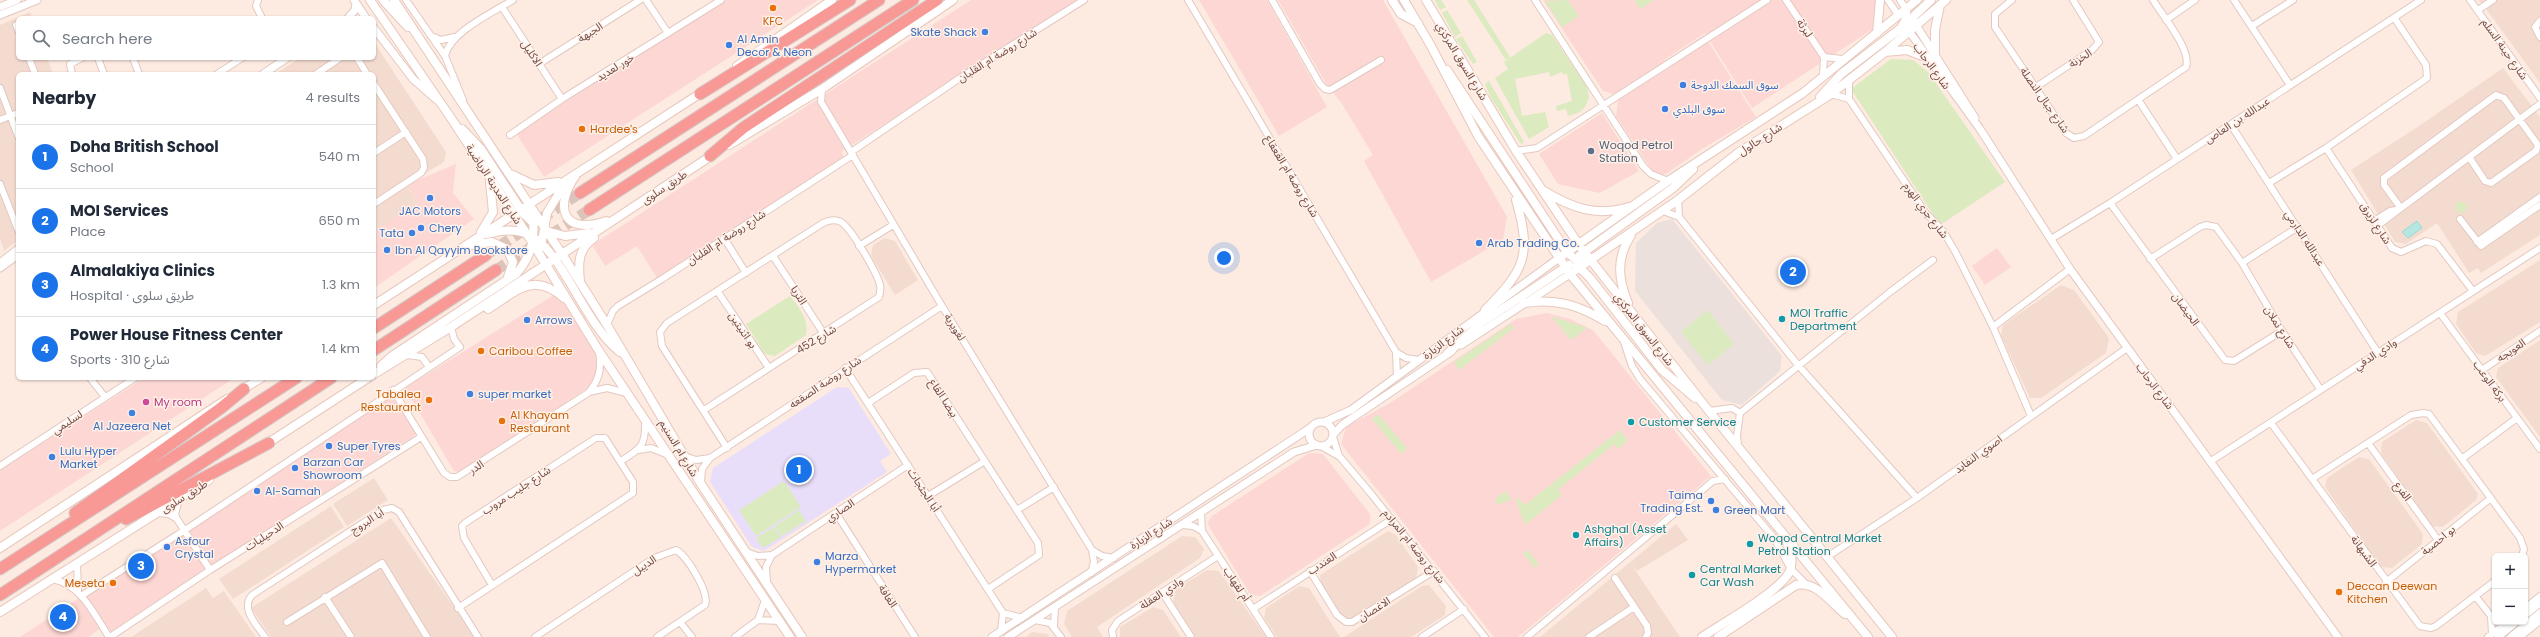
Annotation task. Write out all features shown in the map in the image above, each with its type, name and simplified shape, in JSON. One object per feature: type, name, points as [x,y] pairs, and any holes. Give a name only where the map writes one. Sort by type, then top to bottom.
[{"type":"highway","points":[[700,94],[850,0]]},
{"type":"highway","points":[[580,193],[879,0]]},
{"type":"highway","name":"طريق سلوى","points":[[589,210],[913,0]]},
{"type":"highway","points":[[710,156],[743,128],[937,0]]},
{"type":"highway","points":[[376,327],[486,255]]},
{"type":"highway","points":[[376,349],[496,270]]},
{"type":"highway","points":[[0,569],[293,380]]},
{"type":"highway","name":"طريق سلوى","points":[[0,594],[328,380]]},
{"type":"highway","points":[[25,552],[82,506],[221,408],[244,389]]},
{"type":"highway","points":[[60,554],[269,443]]},
{"type":"main road","name":"شارع المدينة الرياضية","points":[[370,0],[490,177],[517,211],[546,265]]},
{"type":"main road","points":[[383,0],[422,42]]},
{"type":"main road","name":"شارع المدينة الرياضية","points":[[394,0],[511,174],[544,229],[562,254]]},
{"type":"main road","points":[[376,304],[517,211],[700,94],[748,57],[832,0]]},
{"type":"main road","name":"طريق سلوى","points":[[376,373],[451,327],[710,156],[822,89],[953,0]]},
{"type":"main road","points":[[1392,0],[1401,14],[1418,23]]},
{"type":"main road","name":"شارع السوق المركزي","points":[[1404,0],[1431,46],[1457,98],[1514,193],[1559,258],[1573,265],[1610,324],[1868,637]]},
{"type":"main road","name":"شارع السوق المركزي","points":[[1426,0],[1516,151],[1584,252],[1707,408],[1892,637]]},
{"type":"main road","points":[[1877,33],[1879,25],[1880,0]]},
{"type":"main road","name":"شارع حالول","points":[[1559,258],[1668,180],[1786,105],[1917,0]]},
{"type":"main road","points":[[1914,22],[1931,0]]},
{"type":"main road","points":[[1935,53],[1935,30],[1943,3]]},
{"type":"main road","name":"شارع حالول","points":[[1591,261],[1678,200],[1738,153],[1831,94],[1884,52],[1906,28],[1943,3]]},
{"type":"main road","points":[[1812,106],[1841,74],[1906,28],[1906,10]]},
{"type":"main road","points":[[1431,46],[1567,252],[1573,265],[1662,370],[1707,408]]},
{"type":"main road","points":[[1884,52],[1907,50],[1925,57]]},
{"type":"main road","points":[[451,118],[481,149],[517,211],[533,224],[544,229],[570,236],[597,230]]},
{"type":"main road","points":[[1448,353],[1481,323],[1573,265],[1584,252],[1673,188],[1707,156]]},
{"type":"main road","points":[[579,171],[567,188],[563,198],[563,208],[569,218],[576,224],[591,226],[624,214]]},
{"type":"main road","points":[[511,174],[537,186],[570,177]]},
{"type":"main road","points":[[478,237],[493,212],[494,202],[490,177]]},
{"type":"main road","points":[[533,239],[544,229],[550,206],[570,177]]},
{"type":"main road","points":[[1541,189],[1569,205],[1585,210],[1609,212],[1635,205]]},
{"type":"main road","points":[[1485,310],[1510,283],[1522,261],[1525,238],[1514,193]]},
{"type":"main road","points":[[581,284],[579,262],[583,248],[591,240],[634,213],[641,202]]},
{"type":"main road","points":[[376,372],[392,356],[506,282],[523,266],[533,239],[533,224],[529,204]]},
{"type":"main road","points":[[478,237],[503,231],[533,239],[554,260],[601,333],[623,354]]},
{"type":"main road","points":[[1633,231],[1624,246],[1619,266],[1621,286],[1633,314]]},
{"type":"main road","points":[[461,249],[489,241],[504,247],[509,252],[513,262],[506,282]]},
{"type":"main road","points":[[1573,265],[1579,245]]},
{"type":"main road","name":"شارع ام السنيم","points":[[562,254],[607,325],[701,484],[802,637]]},
{"type":"main road","points":[[1573,265],[1591,261]]},
{"type":"main road","name":"شارع ام السنيم","points":[[546,265],[599,351],[628,393],[666,454],[790,637]]},
{"type":"main road","points":[[474,312],[486,310],[532,284],[547,286],[571,304]]},
{"type":"main road","points":[[1524,303],[1563,302],[1581,308],[1610,324]]},
{"type":"main road","points":[[0,548],[176,431],[258,380]]},
{"type":"main road","name":"طريق سلوى","points":[[0,612],[269,443],[365,380]]},
{"type":"main road","points":[[1702,637],[1777,585],[1790,569],[1791,552],[1779,528]]},
{"type":"main road","points":[[1718,637],[1791,587],[1806,584],[1821,592],[1858,624]]},
{"type":"street","points":[[0,7],[17,0]]},
{"type":"street","points":[[0,15],[37,0]]},
{"type":"street","points":[[258,0],[256,6],[261,16]]},
{"type":"street","name":"شارع المدينة الرياضية","points":[[406,0],[445,56],[465,105]]},
{"type":"street","points":[[445,56],[447,46],[454,38],[513,0]]},
{"type":"street","name":"الجبهة","points":[[539,64],[640,0]]},
{"type":"street","points":[[646,0],[668,33]]},
{"type":"street","name":"خور لعديد","points":[[510,136],[562,99],[721,0]]},
{"type":"street","name":"شارع روضة ام القلبان","points":[[607,325],[612,311],[618,306],[662,279],[852,153],[960,78],[1084,0]]},
{"type":"street","name":"شارع روضة ام القعقاع","points":[[1188,0],[1396,352],[1397,376]]},
{"type":"street","points":[[1272,0],[1320,84],[1325,89],[1330,90],[1381,60]]},
{"type":"street","points":[[1534,0],[1604,104],[1638,159],[1651,174],[1668,180]]},
{"type":"street","points":[[1516,151],[1537,148],[1767,0]]},
{"type":"street","name":"لبرثة","points":[[1786,0],[1824,57]]},
{"type":"street","name":"شارع الرحاب","points":[[1888,0],[1925,57],[1980,129],[2070,269],[2338,637]]},
{"type":"street","name":"شارع الرحاب","points":[[1900,0],[1935,53],[1974,116],[1980,129]]},
{"type":"street","name":"شارع جبال النصلة","points":[[2012,0],[1995,14],[1995,27],[2066,133],[2074,138],[2084,136],[2183,71],[2188,62],[2186,51],[2153,0]]},
{"type":"street","name":"الخزنة","points":[[2036,87],[2092,50],[2099,42],[2073,0]]},
{"type":"street","points":[[2166,20],[2195,0]]},
{"type":"street","points":[[2234,0],[2290,85]]},
{"type":"street","points":[[2252,26],[2293,0]]},
{"type":"street","name":"عبدالله بن العاص","points":[[2051,239],[2110,203],[2290,85],[2395,19],[2422,0]]},
{"type":"street","name":"شارع حينة السلم","points":[[2470,0],[2540,98]]},
{"type":"street","points":[[2478,10],[2492,0]]},
{"type":"street","points":[[350,16],[355,10],[355,1]]},
{"type":"street","points":[[355,1],[365,16]]},
{"type":"street","name":"الاكليل","points":[[502,7],[562,99]]},
{"type":"street","points":[[2269,183],[2326,148],[2427,78],[2426,65],[2395,19]]},
{"type":"street","points":[[2540,21],[2534,27],[2540,37]]},
{"type":"street","name":"شارع المدينة الرياضية","points":[[376,31],[413,79],[441,103]]},
{"type":"street","points":[[432,36],[441,40],[454,38]]},
{"type":"street","points":[[1824,75],[1824,57],[1842,59]]},
{"type":"street","points":[[30,60],[34,72]]},
{"type":"street","points":[[72,72],[70,64],[78,60]]},
{"type":"street","points":[[99,60],[103,72]]},
{"type":"street","points":[[134,60],[138,72]]},
{"type":"street","points":[[220,72],[238,60]]},
{"type":"street","points":[[266,72],[285,60]]},
{"type":"street","points":[[319,72],[337,60]]},
{"type":"street","points":[[358,60],[366,72]]},
{"type":"street","points":[[1831,94],[1849,99],[1849,79]]},
{"type":"street","points":[[376,87],[423,159],[424,168],[421,173],[376,203]]},
{"type":"street","points":[[0,88],[16,130]]},
{"type":"street","points":[[806,99],[821,102],[822,89]]},
{"type":"street","points":[[2398,208],[2384,185],[2384,178],[2493,96],[2501,96],[2520,119],[2537,143],[2538,148],[2536,152],[2491,183],[2485,181],[2469,157]]},
{"type":"street","name":"شارع جري الهرم","points":[[1849,99],[1925,212],[1943,231],[1969,276],[1993,327],[2031,416]]},
{"type":"street","points":[[2139,101],[2177,159]]},
{"type":"street","name":"لغويرية","points":[[821,102],[893,225],[1092,550]]},
{"type":"street","points":[[2376,224],[2393,215],[2398,208],[2540,104]]},
{"type":"street","points":[[0,120],[16,114]]},
{"type":"street","name":"عبدالله الدارمي","points":[[2231,125],[2378,353]]},
{"type":"street","points":[[376,152],[406,132]]},
{"type":"street","name":"شارع لزيرق","points":[[2326,148],[2376,224],[2396,251],[2407,251],[2426,241],[2437,244],[2473,291]]},
{"type":"street","points":[[0,184],[16,225]]},
{"type":"street","points":[[2479,244],[2540,197]]},
{"type":"street","points":[[1678,200],[1679,217]]},
{"type":"street","name":"الحيضان","points":[[2110,203],[2150,260],[2225,360],[2234,361],[2282,331]]},
{"type":"street","points":[[2479,244],[2540,205]]},
{"type":"street","points":[[1663,211],[1679,217],[1798,365],[1917,498]]},
{"type":"street","points":[[2460,219],[2479,244]]},
{"type":"street","name":"شارع 452","points":[[704,410],[824,334],[879,297],[881,287],[878,280],[859,246],[841,222],[829,220],[718,292],[667,323],[660,332],[662,346],[727,448]]},
{"type":"street","points":[[859,246],[893,225]]},
{"type":"street","name":"شارع نملان","points":[[2150,260],[2200,227],[2212,225],[2221,231],[2242,263],[2282,331],[2320,389]]},
{"type":"street","points":[[2242,263],[2298,227]]},
{"type":"street","points":[[724,238],[746,273]]},
{"type":"street","name":"وادي الدفي","points":[[2211,461],[2271,423],[2320,389],[2540,248]]},
{"type":"street","points":[[0,268],[16,251]]},
{"type":"street","points":[[4,262],[16,256]]},
{"type":"street","name":"الثريا","points":[[773,256],[824,334]]},
{"type":"street","name":"شارع الزبارة","points":[[1324,422],[1342,415],[1419,360],[1485,310],[1559,258]]},
{"type":"street","points":[[1739,448],[1737,435],[1740,413],[1798,365],[1933,260]]},
{"type":"street","name":"شارع الزبارة","points":[[1333,436],[1342,425],[1524,303],[1573,265]]},
{"type":"street","points":[[1993,327],[2070,269]]},
{"type":"street","name":"بو اثنيتين","points":[[718,292],[769,368]]},
{"type":"street","name":"شارع روضة الصقعه","points":[[710,458],[845,368],[942,306]]},
{"type":"street","name":"بركة الوعب","points":[[2440,313],[2540,449]]},
{"type":"street","points":[[80,594],[185,530],[393,390],[460,347],[454,339],[451,327]]},
{"type":"street","name":"العويجه","points":[[2482,370],[2540,331]]},
{"type":"street","name":"شارع السوق المركزي","points":[[1624,341],[1632,366],[1640,379],[1774,538],[1790,569],[1806,584]]},
{"type":"street","name":"اصوي النفايد","points":[[1827,557],[1917,498],[2127,348]]},
{"type":"street","name":"الدر","points":[[393,390],[444,473],[450,477],[457,477],[567,408],[588,392],[596,383],[600,372],[599,351]]},
{"type":"street","points":[[1396,352],[1406,358],[1419,360]]},
{"type":"street","points":[[407,355],[422,357],[429,367]]},
{"type":"street","name":"أبا الجثجاث","points":[[845,368],[1003,613]]},
{"type":"street","name":"بيضا القاع","points":[[868,403],[914,373],[927,372],[1017,510],[1038,543],[1039,555],[988,589]]},
{"type":"street","points":[[92,380],[105,397]]},
{"type":"street","name":"لسليمي","points":[[0,466],[132,380]]},
{"type":"street","name":"الدر","points":[[588,392],[607,388],[628,393]]},
{"type":"street","points":[[1707,408],[1732,408],[1740,413]]},
{"type":"street","points":[[2312,479],[2411,415],[2423,413],[2434,419],[2463,458],[2520,538],[2524,550],[2523,553]]},
{"type":"street","points":[[2463,458],[2518,418]]},
{"type":"street","points":[[621,461],[638,450],[645,441],[645,421]]},
{"type":"street","points":[[1324,422],[1330,425],[1333,436],[1329,443],[1319,446],[1310,438],[1310,428],[1315,423],[1324,422]]},
{"type":"street","name":"الشبهانة","points":[[2271,423],[2415,622],[2425,628],[2436,626],[2492,584]]},
{"type":"street","name":"شارع الزبارة","points":[[992,637],[1310,428]]},
{"type":"street","name":"شارع روضة ام المرادم","points":[[1333,436],[1340,457],[1434,571],[1485,637]]},
{"type":"street","name":"الدحيليات","points":[[109,637],[210,570],[421,437]]},
{"type":"street","name":"شارع جليب مروب","points":[[458,608],[633,493],[633,482],[605,438],[596,438],[462,526],[464,538],[492,585]]},
{"type":"street","name":"الفرع","points":[[2368,443],[2438,540]]},
{"type":"street","name":"شارع الزبارة","points":[[1008,637],[1294,452],[1319,446]]},
{"type":"street","name":"شارع روضة ام المرادم","points":[[1319,446],[1340,457]]},
{"type":"street","points":[[638,450],[651,448],[666,454]]},
{"type":"street","points":[[683,455],[696,460],[710,458]]},
{"type":"street","points":[[701,484],[702,469],[710,458]]},
{"type":"street","points":[[928,496],[985,461]]},
{"type":"street","name":"الصاري","points":[[772,555],[908,466]]},
{"type":"street","points":[[1713,481],[1717,469]]},
{"type":"street","points":[[1527,637],[1713,481],[1725,479]]},
{"type":"street","points":[[1017,510],[1054,487]]},
{"type":"street","name":"بو احصية","points":[[2386,582],[2491,498]]},
{"type":"street","points":[[179,499],[175,514],[177,519],[210,570]]},
{"type":"street","name":"أبا البروج","points":[[265,637],[248,611],[247,602],[252,595],[382,510],[392,508],[399,512],[458,608],[478,637]]},
{"type":"street","points":[[158,513],[169,514],[177,519]]},
{"type":"street","name":"الغافة","points":[[836,513],[915,637]]},
{"type":"street","name":"أم لقهاب","points":[[1201,513],[1202,531],[1271,637]]},
{"type":"street","name":"العندب","points":[[1253,609],[1392,519]]},
{"type":"street","points":[[1182,525],[1193,526],[1202,531]]},
{"type":"street","name":"الديبل","points":[[535,637],[654,558],[670,550],[676,550],[681,555],[706,594],[705,605],[657,637]]},
{"type":"street","points":[[1092,550],[1102,556],[1114,558]]},
{"type":"street","points":[[1091,573],[1094,562],[1092,550]]},
{"type":"street","points":[[746,552],[758,556],[772,555]]},
{"type":"street","points":[[767,584],[766,567],[772,555]]},
{"type":"street","name":"وادي العقلة","points":[[1113,637],[1112,630],[1118,621],[1218,556]]},
{"type":"street","points":[[287,622],[382,563],[427,637]]},
{"type":"street","points":[[77,564],[80,594]]},
{"type":"street","name":"الاغصان","points":[[1310,571],[1337,615],[1346,622],[1352,622],[1434,571]]},
{"type":"street","points":[[1615,578],[1647,626],[1648,634],[1646,637]]},
{"type":"street","points":[[52,579],[63,581],[80,594],[109,637]]},
{"type":"street","points":[[1162,592],[1191,637]]},
{"type":"street","points":[[2528,606],[2540,596]]},
{"type":"street","points":[[326,597],[351,637]]},
{"type":"street","points":[[2476,597],[2492,616]]},
{"type":"street","points":[[735,637],[758,620],[765,600]]},
{"type":"street","points":[[2528,613],[2540,603]]},
{"type":"street","points":[[1054,626],[1055,607]]},
{"type":"street","points":[[1589,637],[1634,607]]},
{"type":"street","points":[[1422,637],[1464,609]]},
{"type":"street","points":[[1001,631],[1003,613],[1022,618]]},
{"type":"street","points":[[2511,637],[2540,613]]},
{"type":"street","points":[[758,620],[780,621]]},
{"type":"street","points":[[1035,620],[1045,621],[1054,626],[1061,637]]},
{"type":"street","points":[[2523,636],[2540,621]]},
{"type":"street","points":[[680,622],[692,637]]},
{"type":"street","points":[[2493,625],[2493,636]]},
{"type":"street","points":[[2493,636],[2505,625]]},
{"type":"street","points":[[2493,636],[2511,625]]},
{"type":"shaded area","points":[[726,0],[818,0],[544,177],[516,133]]},
{"type":"shaded area","points":[[971,0],[1078,0],[841,152],[844,157],[657,278],[637,246],[605,266],[592,245]]},
{"type":"shaded area","points":[[1199,0],[1267,0],[1327,107],[1279,136]]},
{"type":"shaded area","points":[[1278,0],[1383,0],[1507,217],[1503,240],[1431,282],[1364,161],[1373,155],[1342,104],[1325,82]]},
{"type":"shaded area","points":[[1543,0],[1875,0],[1876,27],[1752,108],[1705,33],[1664,60],[1668,67],[1617,99],[1613,94],[1603,91]]},
{"type":"shaded area","points":[[2479,0],[2540,0],[2540,83],[2495,21]]},
{"type":"shaded area","points":[[30,12],[31,16],[21,16]]},
{"type":"shaded area","points":[[16,18],[16,60],[48,60],[52,72],[16,72],[16,242],[4,251],[0,238],[0,25]]},
{"type":"shaded area","points":[[1704,35],[1756,117],[1702,149],[1666,174],[1653,172],[1616,116],[1618,100],[1669,68],[1665,61]]},
{"type":"shaded area","points":[[376,45],[446,152],[444,162],[406,185],[418,203],[376,231],[376,72],[278,72],[297,60],[376,60]]},
{"type":"shaded area","points":[[2503,68],[2540,117],[2540,235],[2481,273],[2478,268],[2469,273],[2437,223],[2406,244],[2395,242],[2351,170],[2419,126]]},
{"type":"shaded area","points":[[1602,113],[1639,171],[1600,193],[1558,184],[1539,154]]},
{"type":"shaded area","points":[[456,164],[453,193],[474,219],[376,287],[376,230],[418,203],[406,185]]},
{"type":"shaded area","points":[[1672,219],[1782,356],[1780,371],[1742,405],[1722,400],[1635,291],[1636,243],[1657,223]]},
{"type":"shaded area","points":[[885,238],[895,241],[918,280],[895,295],[871,256],[873,245]]},
{"type":"shaded area","points":[[1997,248],[2011,267],[1985,285],[1972,266]]},
{"type":"shaded area","points":[[2540,260],[2540,322],[2485,356],[2476,353],[2456,324],[2458,312]]},
{"type":"shaded area","points":[[2061,285],[2074,290],[2109,338],[2106,353],[2041,398],[2030,398],[2001,335],[2003,325]]},
{"type":"shaded area","points":[[554,295],[559,296],[603,360],[605,367],[601,379],[461,472],[454,471],[405,388]]},
{"type":"shaded area","points":[[1547,313],[1570,319],[1593,330],[1711,476],[1518,637],[1494,637],[1341,444],[1346,427],[1390,403],[1516,319]]},
{"type":"shaded area","points":[[2540,340],[2540,437],[2496,377],[2498,368]]},
{"type":"shaded area","points":[[141,380],[231,380],[0,531],[0,470]]},
{"type":"shaded area","points":[[837,387],[849,388],[891,454],[880,461],[887,472],[764,551],[752,547],[710,482],[713,468]]},
{"type":"shaded area","points":[[393,393],[417,434],[211,566],[189,530]]},
{"type":"shaded area","points":[[2416,420],[2427,423],[2478,494],[2476,500],[2443,527],[2432,526],[2381,453],[2382,442]]},
{"type":"shaded area","points":[[1309,453],[1323,454],[1370,514],[1370,524],[1260,596],[1250,594],[1207,523],[1212,516]]},
{"type":"shaded area","points":[[2359,457],[2369,459],[2423,534],[2422,544],[2392,568],[2381,567],[2325,487],[2327,478]]},
{"type":"shaded area","points":[[374,478],[388,500],[347,526],[333,504]]},
{"type":"shaded area","points":[[331,506],[344,527],[233,599],[219,579]]},
{"type":"shaded area","points":[[391,518],[475,637],[271,637],[251,608]]},
{"type":"shaded area","points":[[1676,524],[1688,540],[1637,571],[1631,564],[1680,637],[1540,637]]},
{"type":"shaded area","points":[[1388,531],[1396,535],[1418,567],[1416,579],[1354,619],[1344,618],[1321,584],[1320,575]]},
{"type":"shaded area","points":[[185,533],[207,568],[110,634],[85,597]]},
{"type":"shaded area","points":[[1182,536],[1195,537],[1204,549],[1200,558],[1097,627],[1103,637],[1072,637],[1064,624],[1067,611]]},
{"type":"shaded area","points":[[1207,570],[1219,571],[1266,637],[1195,637],[1173,602],[1176,589]]},
{"type":"shaded area","points":[[1429,585],[1446,606],[1445,615],[1411,637],[1344,637],[1422,586]]},
{"type":"shaded area","points":[[1299,586],[1309,588],[1340,637],[1277,637],[1264,618],[1266,608]]},
{"type":"shaded area","points":[[206,588],[213,598],[224,591],[256,637],[131,637]]},
{"type":"shaded area","points":[[79,598],[100,629],[88,637],[20,637]]},
{"type":"shaded area","points":[[1153,607],[1163,610],[1181,637],[1120,637],[1120,627]]},
{"type":"shaded area","points":[[1032,632],[1048,634],[1049,637],[1026,637]]},
{"type":"green space","points":[[1435,0],[1441,0],[1446,7],[1440,10]]},
{"type":"green space","points":[[1467,0],[1474,0],[1510,57],[1506,60]]},
{"type":"green space","points":[[1568,0],[1579,16],[1562,27],[1545,1]]},
{"type":"green space","points":[[1635,0],[1654,0],[1640,9]]},
{"type":"green space","points":[[1447,10],[1461,33],[1455,37],[1442,13]]},
{"type":"green space","points":[[1546,33],[1552,35],[1587,87],[1589,97],[1581,111],[1568,116],[1566,109],[1557,111],[1556,106],[1572,101],[1567,74],[1563,74],[1562,72],[1550,77],[1549,72],[1515,79],[1522,116],[1545,112],[1549,127],[1529,139],[1495,78],[1508,69],[1504,62]]},
{"type":"green space","points":[[1462,36],[1477,62],[1473,64],[1456,39]]},
{"type":"green space","points":[[1891,59],[1913,60],[1928,72],[2005,182],[1940,225],[1851,89]]},
{"type":"green space","points":[[1489,81],[1524,142],[1521,144],[1491,98],[1485,84]]},
{"type":"green space","points":[[2459,202],[2463,202],[2465,203],[2465,211],[2459,212],[2456,209],[2456,205]]},
{"type":"green space","points":[[790,296],[803,314],[807,329],[806,335],[775,356],[765,354],[746,324]]},
{"type":"green space","points":[[1708,310],[1734,344],[1708,365],[1681,332]]},
{"type":"green space","points":[[1551,316],[1587,328],[1571,340]]},
{"type":"green space","points":[[1511,324],[1514,328],[1459,370],[1454,362]]},
{"type":"green space","points":[[1378,414],[1407,448],[1401,454],[1372,419]]},
{"type":"green space","points":[[1620,430],[1628,440],[1618,449],[1614,444],[1558,490],[1562,495],[1525,525],[1516,500],[1518,498],[1525,505]]},
{"type":"green space","points":[[784,481],[801,507],[756,536],[739,510]]},
{"type":"green space","points":[[1505,491],[1512,499],[1498,505],[1495,499]]},
{"type":"green space","points":[[799,510],[806,521],[782,536],[775,526]]},
{"type":"green space","points":[[774,527],[781,537],[763,548],[756,538]]},
{"type":"green space","points":[[1527,550],[1539,564],[1535,568],[1523,553]]},
{"type":"water","points":[[2417,221],[2422,228],[2408,238],[2402,232]]},
{"type":"tunnel","points":[[486,255],[580,193]]},
{"type":"tunnel","points":[[496,270],[589,210]]},
{"type":"place","name":"KFC","points":[[773,8]]},
{"type":"place","name":"Skate Shack","points":[[985,32]]},
{"type":"place","name":"Al Amin Decor & Neon","points":[[729,45]]},
{"type":"place","name":"سوق السمك الدوحة","points":[[1683,85]]},
{"type":"place","name":"سوق البلدي","points":[[1665,109]]},
{"type":"place","name":"Hardee's","points":[[582,129]]},
{"type":"place","name":"Woqod Petrol Station","points":[[1591,151]]},
{"type":"place","name":"JAC Motors","points":[[430,198]]},
{"type":"place","name":"Chery","points":[[421,228]]},
{"type":"place","name":"Tata","points":[[412,233]]},
{"type":"place","name":"Arab Trading Co.","points":[[1479,243]]},
{"type":"place","name":"Ibn Al Qayyim Bookstore","points":[[387,250]]},
{"type":"place","name":"MOI Services","points":[[1793,272]]},
{"type":"place","name":"MOI Traffic Department","points":[[1782,319]]},
{"type":"place","name":"Arrows","points":[[527,320]]},
{"type":"place","name":"Caribou Coffee","points":[[481,351]]},
{"type":"place","name":"super market","points":[[470,394]]},
{"type":"place","name":"Tabalea Restaurant","points":[[429,400]]},
{"type":"place","name":"My room","points":[[146,402]]},
{"type":"place","name":"Al Jazeera Net","points":[[132,413]]},
{"type":"place","name":"Al Khayam Restaurant","points":[[502,421]]},
{"type":"place","name":"Customer Service","points":[[1631,422]]},
{"type":"place","name":"Super Tyres","points":[[329,446]]},
{"type":"place","name":"Lulu Hyper Market","points":[[52,457]]},
{"type":"place","name":"Barzan Car Showroom","points":[[295,468]]},
{"type":"place","name":"Doha British School","points":[[799,470]]},
{"type":"place","name":"Al-Samah","points":[[257,491]]},
{"type":"place","name":"Taima Trading Est.","points":[[1711,501]]},
{"type":"place","name":"Green Mart","points":[[1716,510]]},
{"type":"place","name":"Ashghal (Asset Affairs)","points":[[1576,535]]},
{"type":"place","name":"Woqod Central Market Petrol Station","points":[[1750,544]]},
{"type":"place","name":"Asfour Crystal","points":[[167,547]]},
{"type":"place","name":"Marza Hypermarket","points":[[817,562]]},
{"type":"place","name":"Almalakiya Clinics","points":[[141,566]]},
{"type":"place","name":"Central Market Car Wash","points":[[1692,575]]},
{"type":"place","name":"Meseta","points":[[113,583]]},
{"type":"place","name":"Deccan Deewan Kitchen","points":[[2339,592]]},
{"type":"place","name":"Power House Fitness Center","points":[[63,617]]}]
